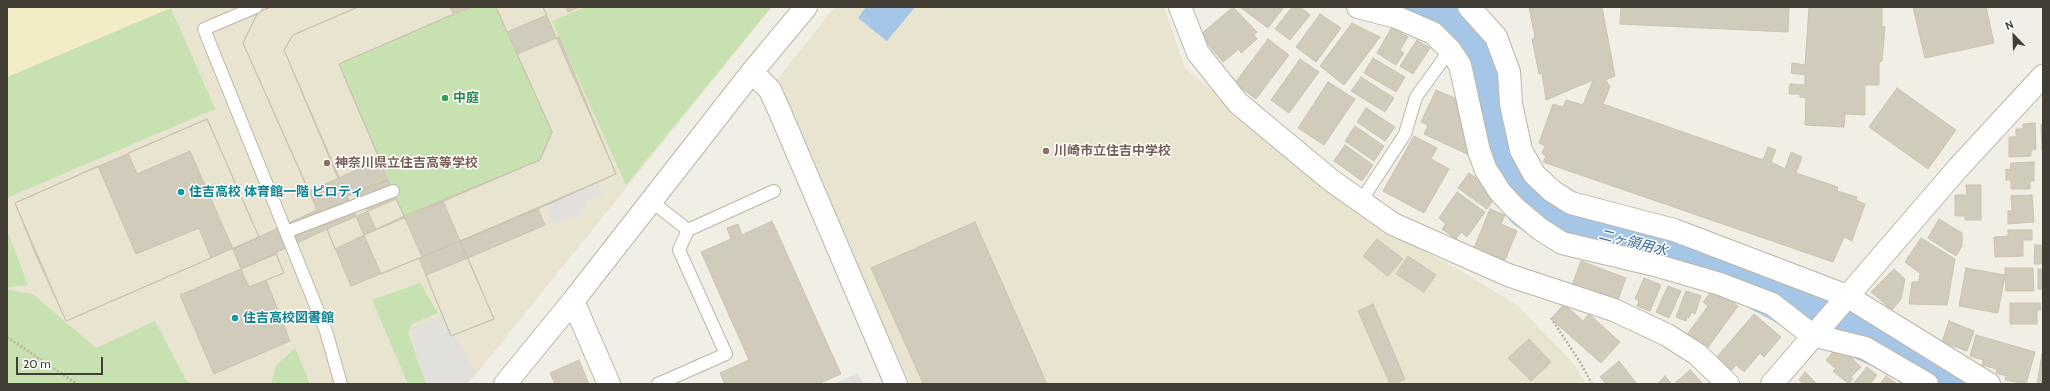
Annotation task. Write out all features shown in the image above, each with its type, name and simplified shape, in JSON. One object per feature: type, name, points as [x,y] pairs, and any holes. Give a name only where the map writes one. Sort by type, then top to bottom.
[{"type":"street","points":[[505,384],[573,301],[752,72],[806,7]]},
{"type":"street","points":[[1180,7],[1198,53],[1238,104],[1332,181],[1393,224],[1484,266],[1614,310],[1667,335],[1697,354],[1728,384]]},
{"type":"street","points":[[1358,7],[1396,17],[1433,33],[1450,50],[1460,65],[1479,151],[1486,170],[1500,192],[1516,209],[1540,229],[1562,243],[1663,267],[1720,284],[1772,304],[1812,335],[1865,348],[1927,384]]},
{"type":"street","points":[[1469,7],[1496,37],[1509,72],[1512,104],[1521,150],[1534,174],[1552,191],[1571,203],[1674,230],[1847,296],[1989,384]]},
{"type":"street","points":[[752,72],[770,90],[896,384]]},
{"type":"street","points":[[1772,384],[1812,335],[1958,168],[2043,76]]},
{"type":"street","points":[[573,301],[609,384]]},
{"type":"lane","points":[[256,7],[204,29],[326,331],[341,384]]},
{"type":"lane","points":[[1361,201],[1405,134],[1416,97],[1450,50]]},
{"type":"lane","points":[[286,232],[393,191]]},
{"type":"lane","points":[[658,384],[726,354],[679,250],[688,230],[774,191]]},
{"type":"lane","points":[[651,201],[688,230]]},
{"type":"path","points":[[1548,315],[1561,331],[1592,384]]},
{"type":"path","points":[[7,337],[77,384]]},
{"type":"shaded area","name":"神奈川県立住吉高等学校","points":[[7,7],[772,7],[468,384],[113,384],[7,319]]},
{"type":"shaded area","name":"川崎市立住吉中学校","points":[[835,7],[1164,7],[1185,68],[1367,221],[1467,274],[1518,306],[1572,362],[1587,384],[910,384],[776,81]]},
{"type":"shaded area","points":[[598,183],[603,194],[586,201],[582,213],[550,225],[547,205]]},
{"type":"shaded area","points":[[442,315],[476,372],[465,384],[426,384],[410,329]]},
{"type":"shaded area","points":[[858,373],[863,384],[834,384]]},
{"type":"green space","name":"中庭","points":[[472,7],[496,7],[552,132],[540,160],[404,216],[339,64]]},
{"type":"green space","points":[[585,7],[771,7],[626,185],[552,21]]},
{"type":"green space","points":[[171,8],[215,109],[7,198],[7,77]]},
{"type":"green space","points":[[7,230],[28,285],[7,287]]},
{"type":"green space","points":[[420,283],[438,313],[412,324],[408,332],[426,384],[408,384],[372,300]]},
{"type":"green space","points":[[7,289],[34,295],[96,348],[155,321],[186,380],[193,384],[7,384]]},
{"type":"green space","points":[[295,348],[310,384],[271,384],[276,366]]},
{"type":"sand","points":[[7,7],[173,7],[7,77]]},
{"type":"water","points":[[866,7],[915,7],[887,41],[858,18]]},
{"type":"building","points":[[271,7],[450,7],[454,14],[339,64],[380,160],[309,191],[243,43],[258,12]]},
{"type":"building","points":[[271,7],[358,7],[293,35],[284,50],[346,197],[388,180],[404,216],[335,249],[327,229],[241,269],[233,249],[317,210],[243,43],[258,12]]},
{"type":"building","points":[[358,7],[450,7],[454,14],[339,64],[388,180],[359,192],[376,230],[364,235],[284,50],[293,35]]},
{"type":"building","points":[[450,7],[473,7],[454,14]]},
{"type":"building","points":[[496,7],[543,7],[547,15],[507,32]]},
{"type":"building","points":[[496,7],[543,7],[616,174],[460,241],[494,319],[451,336],[419,258],[381,274],[364,235],[540,160],[552,132]]},
{"type":"building","points":[[566,7],[579,7],[568,12]]},
{"type":"building","points":[[1233,7],[1257,32],[1254,35],[1257,39],[1241,53],[1239,49],[1223,62],[1200,35]]},
{"type":"building","points":[[1240,7],[1284,7],[1268,28]]},
{"type":"building","points":[[1292,7],[1300,7],[1310,15],[1290,40],[1275,29]]},
{"type":"building","points":[[1529,7],[1602,7],[1615,76],[1606,80],[1610,87],[1603,104],[1763,160],[1768,147],[1776,150],[1771,162],[1785,169],[1791,152],[1802,157],[1796,173],[1838,187],[1837,191],[1857,197],[1856,200],[1865,204],[1852,241],[1844,237],[1833,262],[1543,162],[1546,156],[1542,153],[1545,146],[1539,143],[1553,104],[1563,107],[1566,100],[1583,105],[1593,80],[1546,100],[1542,73],[1539,74],[1532,39],[1535,38]]},
{"type":"building","points":[[1621,7],[1789,7],[1788,32],[1620,24]]},
{"type":"building","points":[[1809,7],[1882,7],[1882,26],[1885,27],[1882,61],[1879,62],[1879,85],[1865,85],[1865,115],[1845,114],[1844,127],[1805,125],[1806,98],[1800,97],[1800,94],[1789,94],[1790,84],[1805,85],[1805,75],[1791,73],[1792,63],[1805,65]]},
{"type":"building","points":[[1913,7],[1986,7],[1994,43],[1925,58]]},
{"type":"building","points":[[1320,14],[1341,28],[1316,62],[1296,47]]},
{"type":"building","points":[[1352,23],[1380,37],[1344,85],[1320,66]]},
{"type":"building","points":[[1392,27],[1408,37],[1400,50],[1404,53],[1396,65],[1377,53]]},
{"type":"building","points":[[559,37],[616,174],[538,209],[351,286],[327,229],[396,199],[404,216],[540,160],[552,132],[517,54]]},
{"type":"building","points":[[1268,39],[1289,55],[1256,99],[1235,83]]},
{"type":"building","points":[[1417,40],[1430,48],[1413,74],[1400,66]]},
{"type":"building","points":[[1373,58],[1405,77],[1396,92],[1364,73]]},
{"type":"building","points":[[1300,59],[1319,72],[1289,113],[1271,100]]},
{"type":"building","points":[[1361,77],[1394,98],[1385,112],[1351,91]]},
{"type":"building","points":[[1328,82],[1355,99],[1324,145],[1298,128]]},
{"type":"building","points":[[1897,88],[1956,130],[1928,169],[1869,127]]},
{"type":"building","points":[[1436,90],[1457,99],[1469,155],[1424,134],[1428,125],[1421,122]]},
{"type":"building","points":[[1366,108],[1395,127],[1385,141],[1357,122]]},
{"type":"building","points":[[207,119],[259,237],[233,249],[190,151],[137,174],[128,153]]},
{"type":"building","points":[[207,119],[259,237],[66,321],[15,203]]},
{"type":"building","points":[[2035,123],[2036,149],[2031,150],[2031,156],[2009,157],[2009,137],[2016,137],[2016,129],[2023,129],[2023,124]]},
{"type":"building","points":[[2041,125],[2043,125],[2043,151],[2042,151]]},
{"type":"building","points":[[1355,126],[1384,146],[1374,161],[1345,141]]},
{"type":"building","points":[[1414,136],[1437,148],[1431,159],[1449,169],[1424,213],[1383,191]]},
{"type":"building","points":[[1345,145],[1373,165],[1362,181],[1334,161]]},
{"type":"building","points":[[2034,162],[2034,181],[2030,181],[2030,189],[2011,189],[2011,180],[2006,180],[2006,169],[2010,170],[2011,163]]},
{"type":"building","points":[[98,166],[136,254],[199,228],[211,258],[66,321],[35,253],[15,203]]},
{"type":"building","points":[[1469,173],[1490,188],[1487,194],[1494,199],[1487,209],[1458,188]]},
{"type":"building","points":[[1966,185],[1981,185],[1981,220],[1965,220],[1965,216],[1955,216],[1955,195],[1967,195]]},
{"type":"building","points":[[1457,192],[1485,212],[1467,237],[1461,232],[1456,239],[1442,229],[1446,224],[1439,218]]},
{"type":"building","points":[[2032,195],[2034,222],[2008,224],[2008,211],[2012,211],[2011,196]]},
{"type":"building","points":[[443,201],[460,241],[422,257],[404,216]]},
{"type":"building","points":[[538,209],[545,225],[468,258],[460,241]]},
{"type":"building","points":[[1490,209],[1505,215],[1501,224],[1517,231],[1505,260],[1474,248]]},
{"type":"building","points":[[1939,219],[1962,233],[1962,246],[1956,256],[1928,238]]},
{"type":"building","points":[[772,221],[841,374],[818,384],[725,384],[720,373],[749,360],[701,252],[731,239],[727,228],[738,224],[742,235]]},
{"type":"building","points":[[975,222],[1047,384],[921,384],[923,383],[871,268]]},
{"type":"building","points":[[2008,230],[2032,230],[2032,240],[2023,240],[2023,256],[1995,257],[1994,237],[2008,236]]},
{"type":"building","points":[[1921,238],[1955,259],[1947,305],[1909,304],[1912,282],[1919,282],[1920,273],[1905,262]]},
{"type":"building","points":[[1377,239],[1403,259],[1388,276],[1363,256]]},
{"type":"building","points":[[2035,245],[2043,245],[2043,264],[2034,264]]},
{"type":"building","name":"住吉高校図書館","points":[[276,254],[284,273],[266,280],[290,341],[214,374],[180,295]]},
{"type":"building","points":[[276,254],[284,273],[249,287],[241,269]]},
{"type":"building","points":[[1408,256],[1436,275],[1424,292],[1396,274]]},
{"type":"building","points":[[468,258],[494,319],[451,336],[426,275]]},
{"type":"building","points":[[1581,261],[1626,278],[1617,302],[1572,285]]},
{"type":"building","points":[[1966,268],[2005,275],[1998,313],[1959,306]]},
{"type":"building","points":[[2005,268],[2033,268],[2034,291],[2006,291]]},
{"type":"building","points":[[1894,269],[1905,279],[1901,299],[1892,310],[1871,292]]},
{"type":"building","points":[[2038,269],[2043,269],[2043,289],[2038,289]]},
{"type":"building","points":[[1644,278],[1661,285],[1650,311],[1637,306],[1639,301],[1635,299]]},
{"type":"building","points":[[1668,286],[1681,291],[1669,318],[1656,312]]},
{"type":"building","points":[[1714,288],[1738,306],[1706,350],[1686,336],[1708,306],[1703,302]]},
{"type":"building","points":[[1686,291],[1701,296],[1695,314],[1691,312],[1686,321],[1676,317]]},
{"type":"building","points":[[2010,303],[2040,303],[2041,310],[2037,310],[2037,324],[2010,324]]},
{"type":"building","points":[[1373,304],[1405,379],[1395,384],[1390,384],[1358,311]]},
{"type":"building","points":[[1564,304],[1583,321],[1589,314],[1620,342],[1601,363],[1551,319]]},
{"type":"building","points":[[1754,314],[1781,337],[1764,357],[1760,353],[1744,372],[1736,365],[1731,371],[1716,358]]},
{"type":"building","points":[[1949,321],[1974,331],[1967,351],[1942,342]]},
{"type":"building","points":[[1976,335],[2035,352],[2026,384],[2005,380],[2006,376],[1996,373],[1997,369],[1982,365],[1983,360],[1970,356]]},
{"type":"building","points":[[1529,339],[1551,362],[1531,381],[1508,358]]},
{"type":"building","points":[[1834,351],[1851,357],[1861,367],[1851,377],[1853,379],[1849,384],[1833,371],[1836,369],[1826,360]]},
{"type":"building","points":[[2042,354],[2043,384],[2037,384]]},
{"type":"building","points":[[579,360],[589,384],[555,384],[550,373]]},
{"type":"building","points":[[1619,361],[1637,384],[1606,384],[1600,377]]},
{"type":"building","points":[[1867,367],[1877,375],[1870,384],[1853,384]]},
{"type":"building","points":[[1690,370],[1703,384],[1674,384]]},
{"type":"building","points":[[1805,372],[1817,384],[1800,384],[1802,383],[1799,380]]},
{"type":"building","points":[[1665,376],[1672,384],[1657,384]]},
{"type":"building","points":[[1886,376],[1897,384],[1880,384]]},
{"type":"waterway","name":"二ヶ領用水","points":[[1415,7],[1441,17],[1460,29],[1473,41],[1483,62],[1489,112],[1500,154],[1510,178],[1530,204],[1556,221],[1578,231],[1648,245],[1744,276],[1795,303],[1884,343],[1957,384]]},
{"type":"place","name":"中庭","points":[[445,98]]},
{"type":"place","name":"川崎市立住吉中学校","points":[[1046,151]]},
{"type":"place","name":"神奈川県立住吉高等学校","points":[[327,163]]},
{"type":"place","name":"住吉高校 体育館一階 ピロティ","points":[[181,192]]},
{"type":"place","name":"住吉高校図書館","points":[[235,318]]}]
